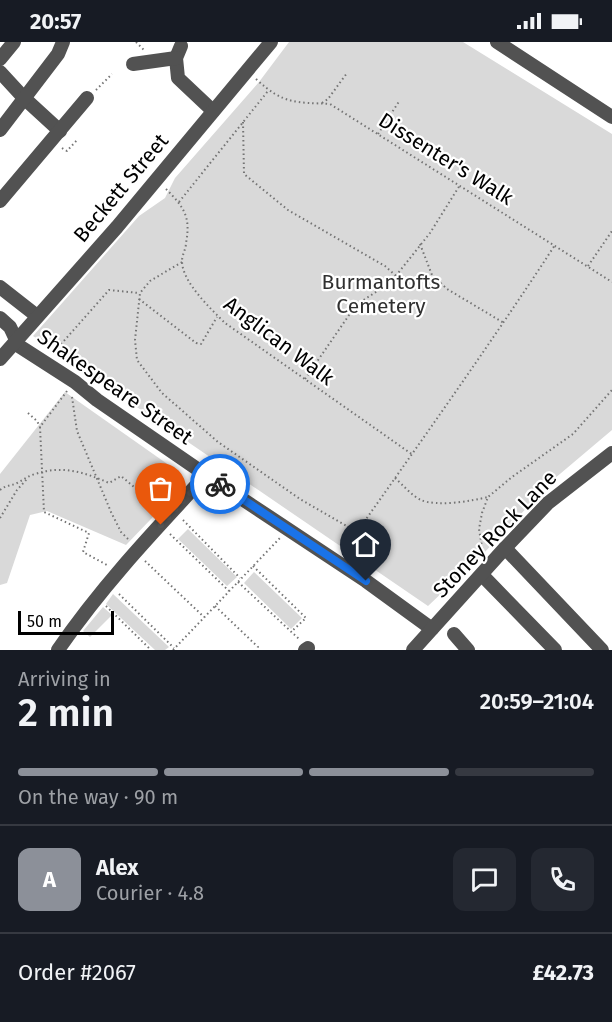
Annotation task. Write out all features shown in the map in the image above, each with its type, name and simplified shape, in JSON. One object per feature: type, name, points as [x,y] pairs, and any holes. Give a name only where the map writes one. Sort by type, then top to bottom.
[{"type":"street","points":[[0,59],[14,42]]},
{"type":"street","points":[[0,129],[58,54],[63,42]]},
{"type":"street","name":"Beckett Street","points":[[0,359],[117,227],[271,42]]},
{"type":"street","points":[[497,42],[612,117]]},
{"type":"street","points":[[133,64],[179,52],[178,78],[213,111]]},
{"type":"street","points":[[0,72],[60,131]]},
{"type":"street","points":[[0,201],[87,98]]},
{"type":"street","points":[[0,288],[37,316]]},
{"type":"street","name":"Shakespeare Street","points":[[0,318],[10,327],[19,346],[75,382],[97,400],[206,475],[366,581],[432,629]]},
{"type":"street","name":"Stoney Rock Lane","points":[[414,650],[548,503],[612,453]]},
{"type":"street","points":[[65,647],[130,558],[206,475]]},
{"type":"street","points":[[505,548],[602,650]]},
{"type":"street","points":[[482,575],[555,650]]},
{"type":"street","points":[[453,634],[468,650]]},
{"type":"path","points":[[321,104],[328,99],[347,73]]},
{"type":"path","points":[[87,98],[112,74]]},
{"type":"path","name":"Dissenter's Walk","points":[[259,82],[268,91],[290,102],[330,104],[612,282]]},
{"type":"path","points":[[179,202],[268,91]]},
{"type":"path","points":[[378,134],[400,100]]},
{"type":"path","points":[[243,122],[244,174],[288,210],[385,266],[396,276]]},
{"type":"path","points":[[305,379],[356,306],[396,276],[430,232],[460,185]]},
{"type":"path","points":[[166,188],[179,202],[189,222],[182,262],[150,281],[140,292],[135,340],[137,360],[162,393],[218,442],[300,499],[357,532],[413,455],[555,245]]},
{"type":"path","points":[[588,266],[612,231]]},
{"type":"path","points":[[420,244],[432,274],[447,289],[504,323]]},
{"type":"path","points":[[417,248],[422,250]]},
{"type":"path","name":"Anglican Walk","points":[[182,262],[188,280],[206,304],[225,323],[413,455]]},
{"type":"path","points":[[56,351],[109,290],[140,292]]},
{"type":"path","points":[[139,299],[196,343],[201,344],[218,316]]},
{"type":"path","points":[[40,428],[70,388],[75,405],[77,431],[121,532],[131,543]]},
{"type":"path","points":[[395,478],[422,500],[447,503],[469,502],[488,497],[573,434],[612,390]]},
{"type":"path","points":[[28,414],[37,421],[40,428],[44,512],[89,533],[83,552],[113,567]]},
{"type":"path","points":[[0,489],[42,472],[73,470],[109,483],[121,476],[159,508]]},
{"type":"path","points":[[0,518],[28,477]]},
{"type":"path","points":[[485,556],[480,544],[480,529],[482,513],[488,497]]},
{"type":"path","points":[[177,514],[241,579]]},
{"type":"path","points":[[113,589],[174,649],[288,530]]},
{"type":"path","points":[[167,531],[229,591]]},
{"type":"path","points":[[140,555],[204,617]]},
{"type":"path","points":[[253,566],[306,618],[291,632]]},
{"type":"path","points":[[238,582],[307,649]]},
{"type":"path","points":[[102,602],[151,650]]},
{"type":"path","points":[[215,606],[258,647],[257,650]]},
{"type":"green space","name":"Burmantofts Cemetery","points":[[289,42],[463,42],[612,134],[612,430],[554,479],[483,554],[428,606],[33,336],[139,216],[165,198],[175,178],[259,82]]},
{"type":"green space","points":[[65,392],[173,468],[175,494],[126,545],[47,511],[30,515],[7,583],[0,585],[0,474]]},
{"type":"green space","points":[[188,529],[237,577],[227,586],[178,539]]},
{"type":"green space","points":[[254,572],[302,618],[291,629],[244,583]]},
{"type":"green space","points":[[113,594],[169,647],[165,650],[155,650],[106,604]]},
{"type":"green space","points":[[103,607],[112,615],[90,637],[83,631]]},
{"type":"way so far","points":[[161,525],[206,475],[220,484]]},
{"type":"route","points":[[220,484],[366,581]]}]
